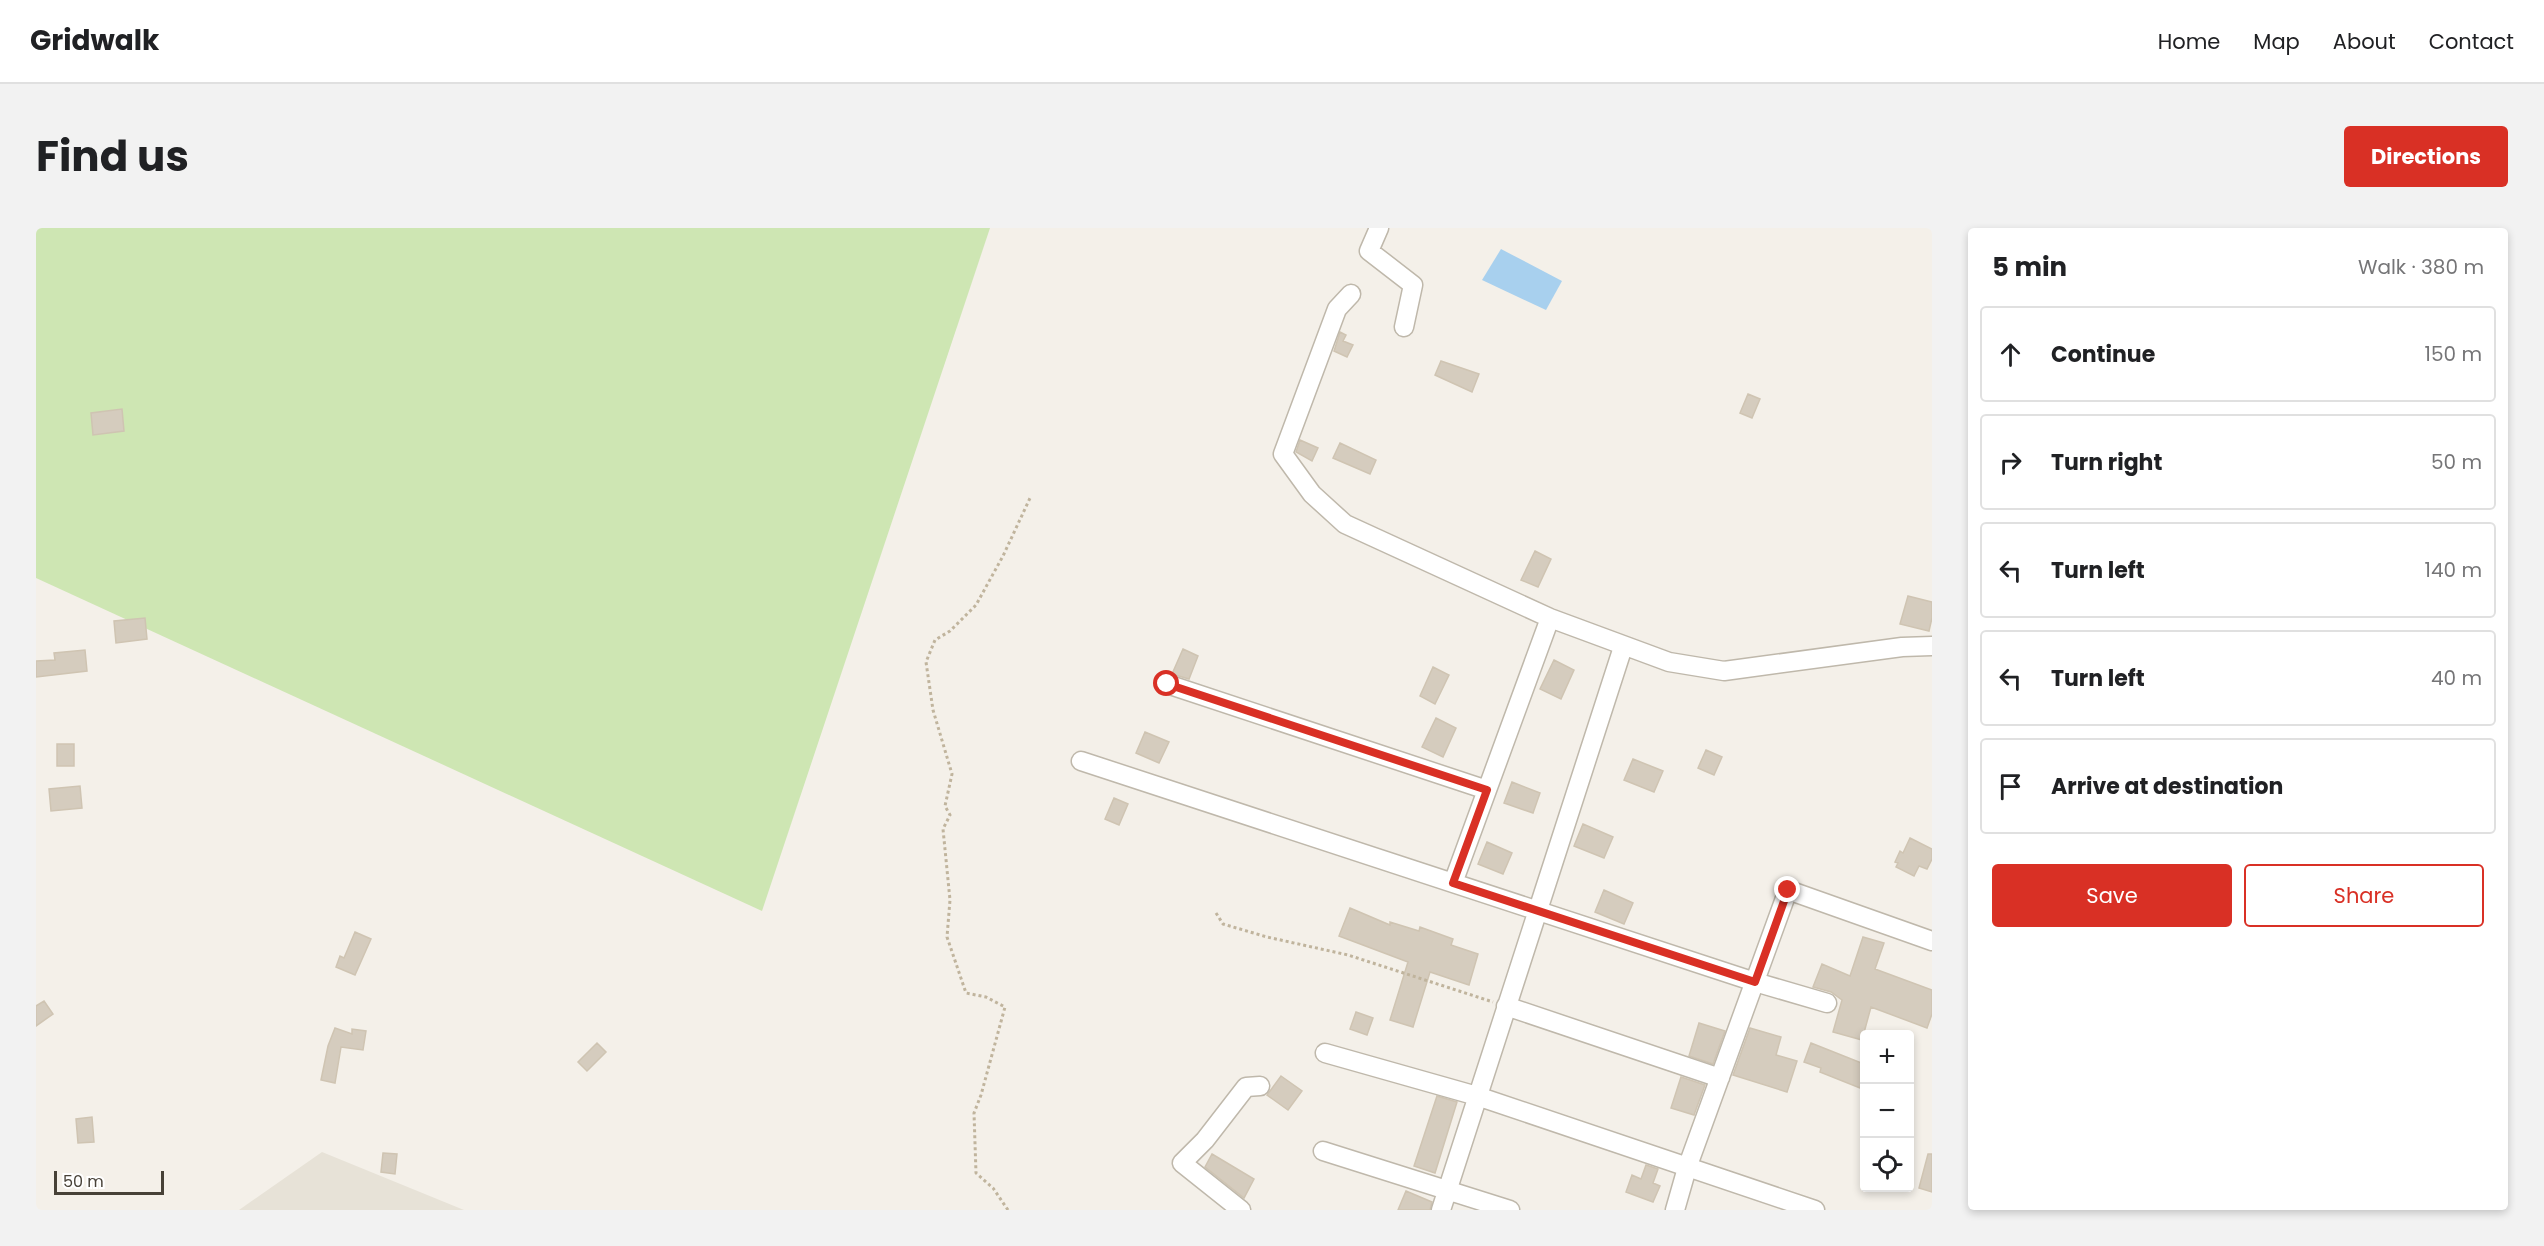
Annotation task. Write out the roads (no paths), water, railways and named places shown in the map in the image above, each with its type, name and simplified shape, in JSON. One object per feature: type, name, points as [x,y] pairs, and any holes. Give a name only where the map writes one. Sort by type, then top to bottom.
[{"type":"street","points":[[1379,228],[1369,251],[1413,285],[1404,327]]},
{"type":"street","points":[[1351,294],[1337,309],[1283,454],[1312,494],[1346,524],[1550,618],[1669,662],[1724,671],[1902,647],[1932,646]]},
{"type":"street","points":[[1453,883],[1550,618]]},
{"type":"street","points":[[1441,1210],[1623,646]]},
{"type":"street","points":[[1167,684],[1487,790]]},
{"type":"street","points":[[1081,761],[1755,982],[1827,1003]]},
{"type":"street","points":[[1675,1210],[1687,1168],[1788,890],[1932,941]]},
{"type":"street","points":[[1506,1006],[1720,1078]]},
{"type":"street","points":[[1325,1053],[1477,1096],[1815,1210]]},
{"type":"street","points":[[1241,1210],[1182,1163],[1205,1140],[1246,1087],[1260,1086]]},
{"type":"street","points":[[1323,1151],[1509,1210]]},
{"type":"water","points":[[1501,249],[1562,281],[1546,310],[1482,280]]}]
